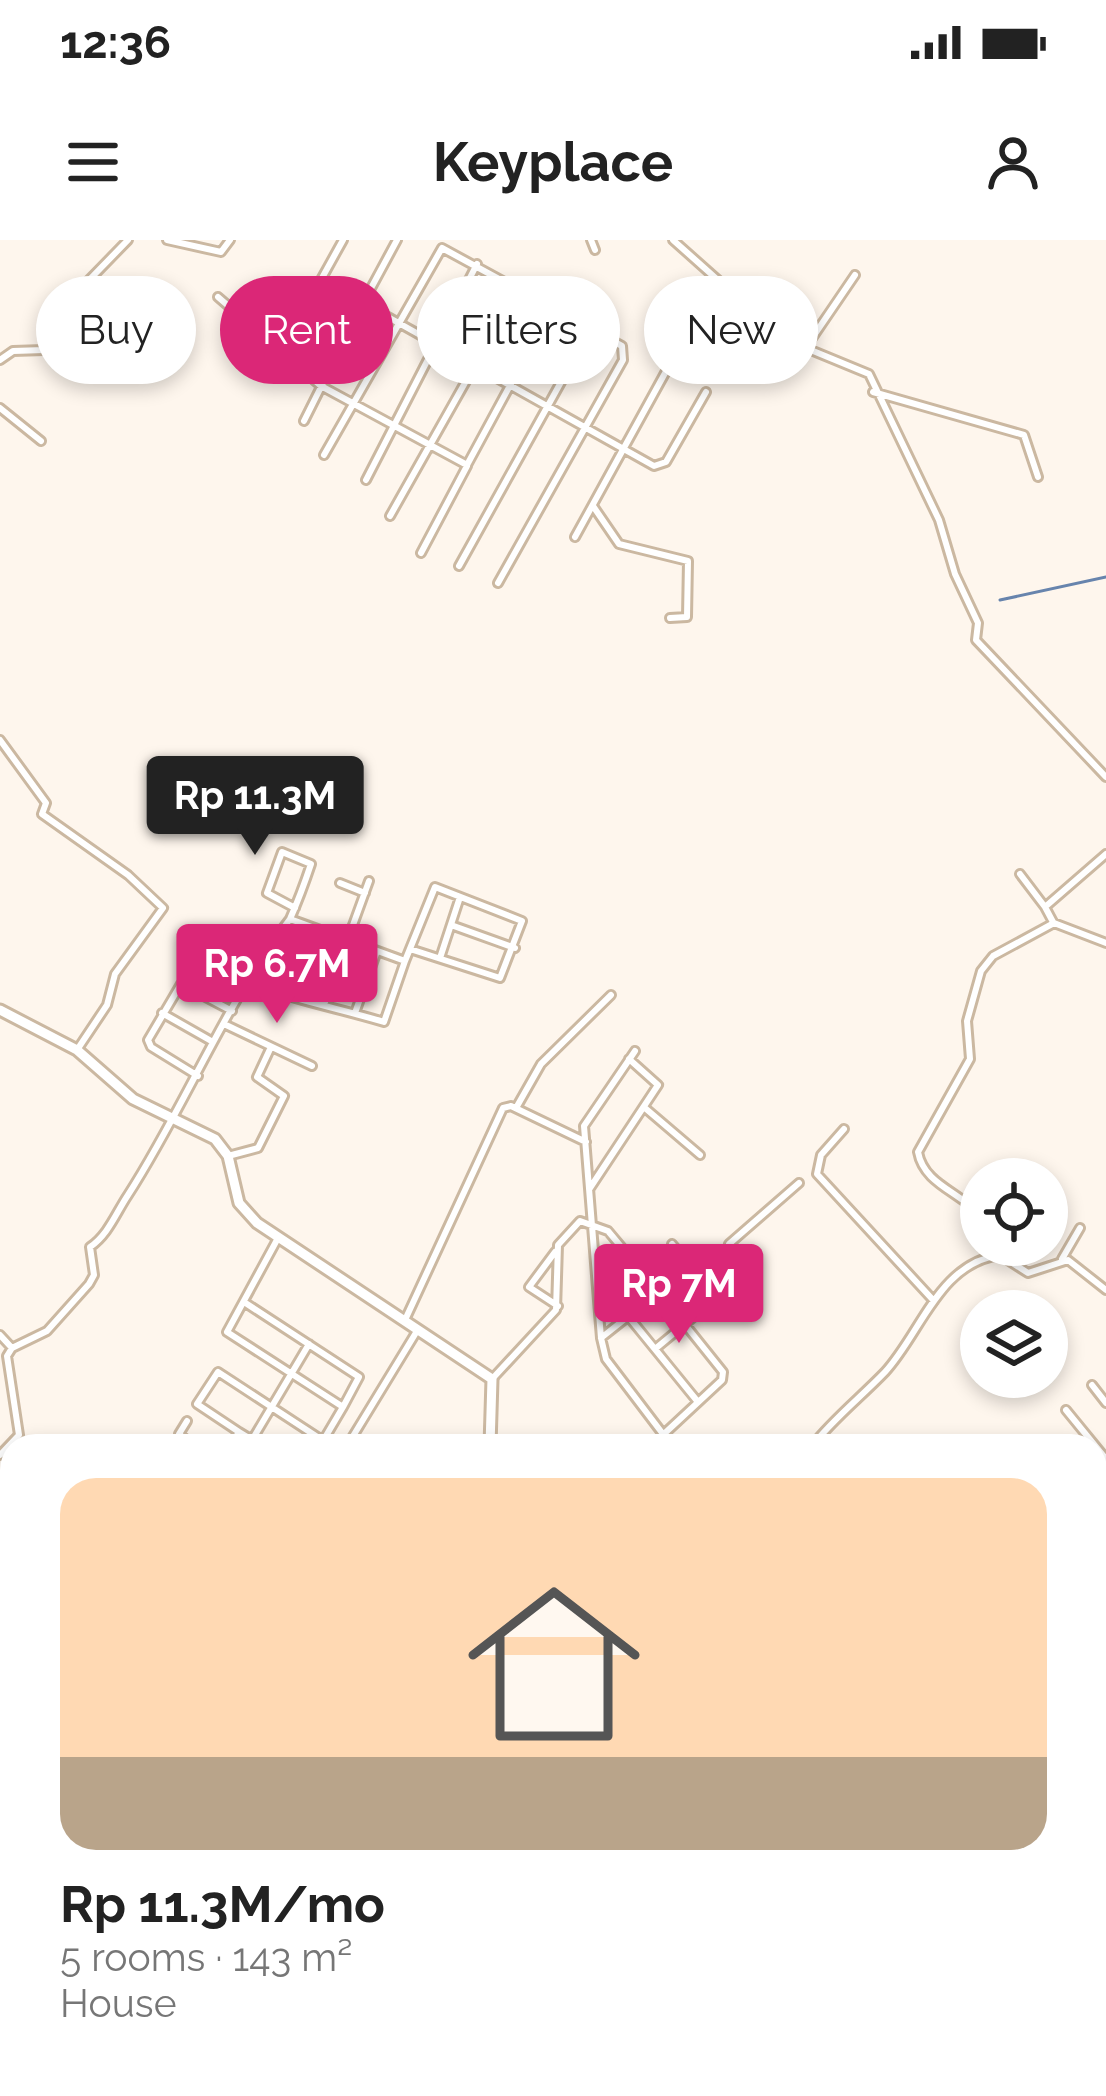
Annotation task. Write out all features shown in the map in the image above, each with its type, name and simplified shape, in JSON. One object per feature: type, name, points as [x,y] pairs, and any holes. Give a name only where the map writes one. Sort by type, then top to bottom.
[{"type":"street","points":[[0,360],[8,352],[46,348],[63,304],[128,240]]},
{"type":"street","points":[[167,240],[221,252],[230,240]]},
{"type":"street","points":[[323,276],[343,240]]},
{"type":"street","points":[[377,276],[398,240]]},
{"type":"street","points":[[591,240],[595,250]]},
{"type":"street","points":[[673,240],[712,276]]},
{"type":"street","points":[[324,455],[439,250],[453,250],[499,276]]},
{"type":"street","points":[[471,276],[477,264]]},
{"type":"street","points":[[818,329],[855,275]]},
{"type":"street","points":[[393,320],[417,334]]},
{"type":"street","points":[[818,354],[862,368],[939,520],[955,574],[978,623],[980,648],[1106,777]]},
{"type":"street","points":[[366,480],[417,381]]},
{"type":"street","points":[[319,384],[467,465]]},
{"type":"street","points":[[390,516],[465,384]]},
{"type":"street","points":[[459,566],[560,384]]},
{"type":"street","points":[[498,583],[609,384]]},
{"type":"street","points":[[575,537],[659,384]]},
{"type":"street","points":[[421,553],[510,385],[654,466],[663,465],[706,392]]},
{"type":"street","points":[[304,421],[321,386]]},
{"type":"street","points":[[873,392],[1024,435],[1039,477]]},
{"type":"street","points":[[0,408],[41,441]]},
{"type":"street","points":[[592,506],[619,544],[688,560],[687,617],[670,618]]},
{"type":"street","points":[[0,740],[46,803],[42,814],[128,875],[163,909],[115,974],[107,1005],[77,1050]]},
{"type":"street","points":[[19,1434],[6,1368],[12,1348],[47,1331],[80,1297],[94,1275],[90,1246],[106,1231],[174,1120],[213,1042],[290,919],[295,908],[310,862],[281,852],[267,892],[295,908]]},
{"type":"street","points":[[1045,907],[1106,854]]},
{"type":"street","points":[[1020,874],[1054,923],[1106,943]]},
{"type":"street","points":[[324,1003],[369,881]]},
{"type":"street","points":[[340,884],[364,893]]},
{"type":"street","points":[[249,982],[312,1007],[324,1003],[386,1021],[405,961],[432,889],[456,891],[460,897],[520,918],[515,948],[500,978],[410,949]]},
{"type":"street","points":[[440,958],[460,897]]},
{"type":"street","points":[[290,919],[405,961]]},
{"type":"street","points":[[960,1199],[924,1171],[919,1148],[970,1059],[967,1021],[981,971],[993,956],[1054,923]]},
{"type":"street","points":[[451,925],[515,948]]},
{"type":"street","points":[[355,1013],[377,951]]},
{"type":"street","points":[[268,952],[334,977]]},
{"type":"street","points":[[198,1076],[149,1045],[162,1013],[181,984],[232,1011]]},
{"type":"street","points":[[516,1108],[541,1064],[610,994]]},
{"type":"street","points":[[0,1010],[77,1050],[134,1099],[215,1139],[228,1156],[239,1203],[278,1238],[492,1379]]},
{"type":"street","points":[[162,1013],[213,1042]]},
{"type":"street","points":[[224,1024],[312,1066]]},
{"type":"street","points":[[228,1156],[258,1148],[284,1096],[257,1077],[271,1047]]},
{"type":"street","points":[[558,1306],[529,1287],[574,1224],[592,1222],[608,1231],[633,1260],[723,1372],[722,1380],[663,1434],[606,1359],[592,1222],[586,1122],[635,1051]]},
{"type":"street","points":[[590,1188],[658,1083],[629,1059]]},
{"type":"street","points":[[405,1320],[506,1106],[586,1142]]},
{"type":"street","points":[[645,1108],[700,1155]]},
{"type":"street","points":[[844,1129],[821,1155],[817,1174],[934,1301]]},
{"type":"street","points":[[655,1349],[747,1273],[727,1252],[728,1244],[799,1183]]},
{"type":"street","points":[[1068,1249],[1080,1228]]},
{"type":"street","points":[[278,1238],[229,1324],[229,1336],[343,1407]]},
{"type":"street","points":[[672,1244],[718,1298]]},
{"type":"street","points":[[490,1434],[492,1379],[558,1306],[557,1250]]},
{"type":"street","points":[[598,1290],[633,1260]]},
{"type":"street","points":[[1068,1264],[1105,1292]]},
{"type":"street","points":[[824,1434],[887,1369],[934,1301],[969,1266]]},
{"type":"street","points":[[1017,1266],[1028,1273],[1045,1266]]},
{"type":"street","points":[[602,1338],[659,1292]]},
{"type":"street","points":[[244,1302],[359,1377],[327,1434]]},
{"type":"street","points":[[628,1316],[698,1402]]},
{"type":"street","points":[[354,1434],[418,1329]]},
{"type":"street","points":[[0,1335],[12,1348]]},
{"type":"street","points":[[256,1434],[309,1344]]},
{"type":"street","points":[[242,1434],[197,1404],[216,1374],[273,1406],[308,1434]]},
{"type":"street","points":[[1092,1385],[1106,1403]]},
{"type":"street","points":[[1066,1410],[1089,1434]]},
{"type":"street","points":[[181,1434],[187,1421]]},
{"type":"waterway","points":[[1000,600],[1106,577]]}]
